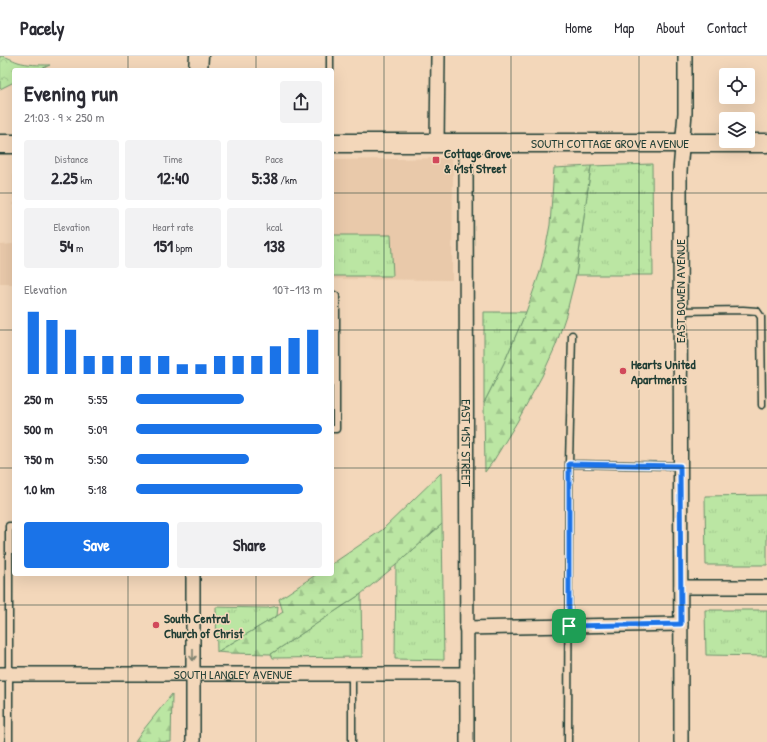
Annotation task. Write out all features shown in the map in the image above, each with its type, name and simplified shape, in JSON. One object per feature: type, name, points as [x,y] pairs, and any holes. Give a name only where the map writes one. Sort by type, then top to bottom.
[{"type":"main road","points":[[198,68],[199,56]]},
{"type":"main road","name":"SOUTH COTTAGE GROVE AVENUE","points":[[334,143],[767,143]]},
{"type":"main road","points":[[0,144],[12,144]]},
{"type":"street","points":[[437,143],[438,56]]},
{"type":"street","name":"EAST BOWEN AVENUE","points":[[681,742],[680,171],[685,114],[685,56]]},
{"type":"street","name":"EAST 41ST STREET","points":[[466,143],[467,742]]},
{"type":"street","points":[[193,576],[194,742]]},
{"type":"street","points":[[680,587],[767,587]]},
{"type":"street","points":[[466,628],[681,624]]},
{"type":"street","name":"SOUTH LANGLEY AVENUE","points":[[4,674],[467,674]]},
{"type":"lane","points":[[330,56],[330,68]]},
{"type":"lane","points":[[334,295],[336,296],[336,430],[334,430]]},
{"type":"lane","points":[[680,311],[757,311],[761,317],[762,405]]},
{"type":"lane","points":[[568,742],[569,464],[572,335]]},
{"type":"lane","points":[[569,464],[680,466]]},
{"type":"lane","points":[[8,742],[4,674],[9,526],[12,526]]},
{"type":"lane","points":[[352,674],[352,742]]},
{"type":"shaded area","points":[[451,158],[453,166],[452,280],[334,279],[334,160]]},
{"type":"shaded area","points":[[12,244],[12,284],[0,284],[0,245]]},
{"type":"green space","points":[[0,56],[26,64],[50,65],[43,68],[12,68],[12,83],[0,89]]},
{"type":"green space","points":[[652,164],[653,275],[576,275],[591,166]]},
{"type":"green space","points":[[591,166],[576,275],[566,315],[556,345],[542,376],[517,422],[485,472],[484,403],[504,363],[526,312],[540,272],[550,225],[554,168]]},
{"type":"green space","points":[[334,235],[391,235],[393,276],[334,276]]},
{"type":"green space","points":[[484,312],[526,312],[504,363],[484,403]]},
{"type":"green space","points":[[441,473],[442,524],[361,594],[271,654],[217,652],[283,612],[279,599],[314,576],[334,576],[334,563],[382,530]]},
{"type":"green space","points":[[767,495],[767,565],[706,565],[705,496]]},
{"type":"green space","points":[[442,524],[444,660],[395,659],[396,565]]},
{"type":"green space","points":[[361,594],[362,657],[273,658],[271,654]]},
{"type":"green space","points":[[278,606],[277,616],[217,652],[216,607],[267,608]]},
{"type":"green space","points":[[705,610],[767,610],[767,656],[706,655]]},
{"type":"green space","points":[[172,694],[171,742],[135,742],[144,729]]},
{"type":"place","name":"Cottage Grove & 41st Street","points":[[436,160]]},
{"type":"place","name":"Hearts United Apartments","points":[[623,371]]},
{"type":"place","name":"South Central Church of Christ","points":[[156,625]]},
{"type":"route","points":[[569,464],[680,466],[681,624],[569,626],[569,464]]}]
